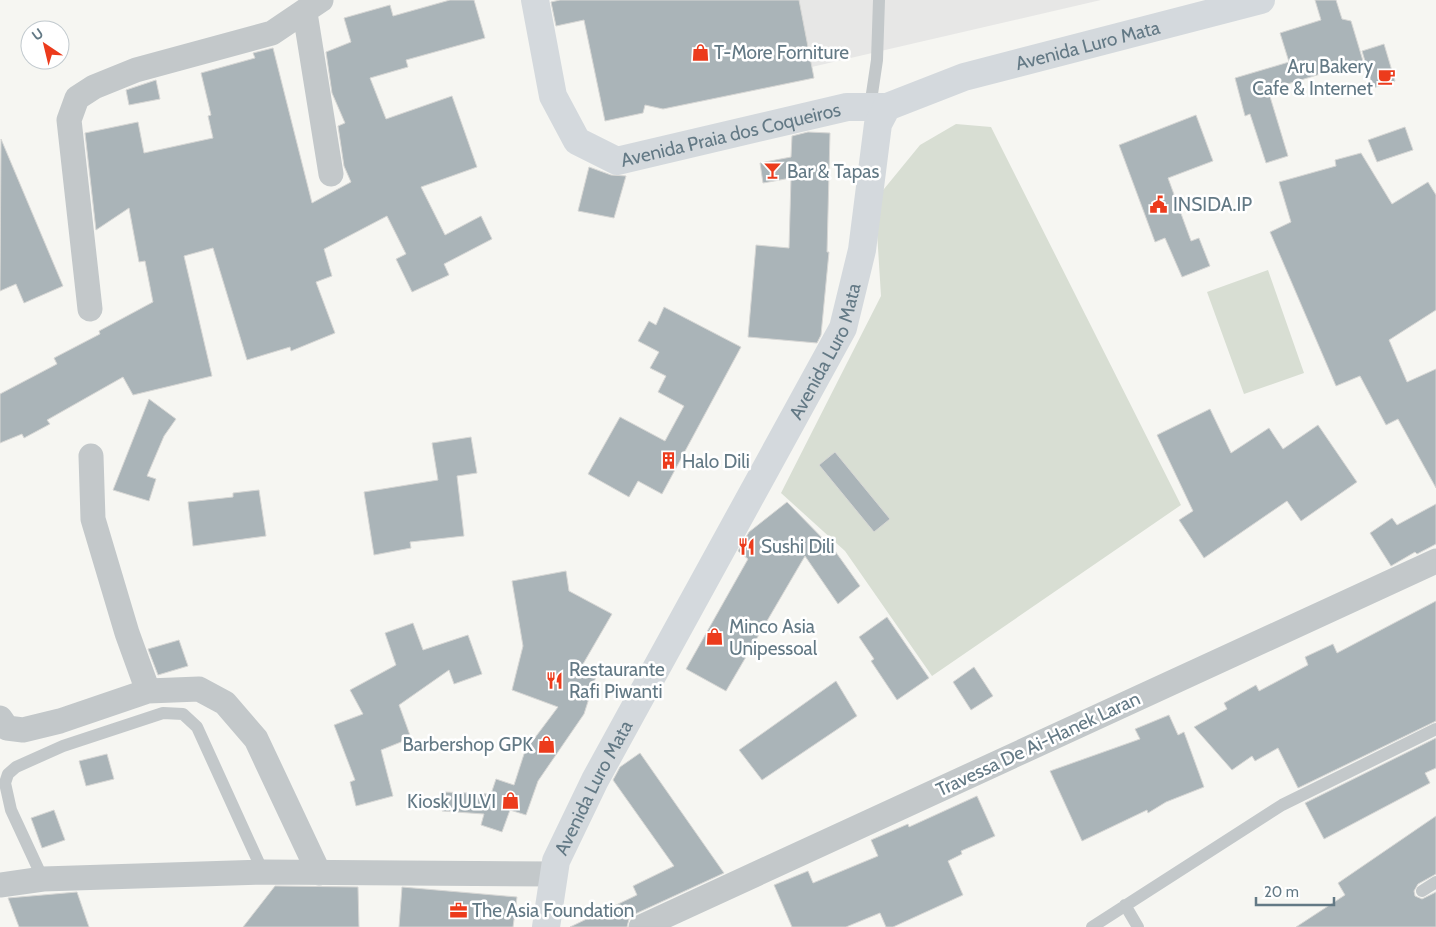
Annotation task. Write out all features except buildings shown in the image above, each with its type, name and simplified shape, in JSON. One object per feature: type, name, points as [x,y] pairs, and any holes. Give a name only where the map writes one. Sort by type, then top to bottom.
[{"type":"main road","name":"Avenida Praia dos Coqueiros","points":[[535,0],[554,96],[577,141],[617,160],[847,107],[879,107]]},
{"type":"main road","name":"Avenida Luro Mata","points":[[546,927],[556,861],[595,780],[843,328],[862,250],[879,107],[964,77],[1261,0]]},
{"type":"street","points":[[90,309],[69,120],[78,98],[94,87],[136,70],[272,33],[313,6],[331,174]]},
{"type":"street","points":[[90,456],[93,519],[127,634],[148,691]]},
{"type":"street","name":"Travessa De Ai-Hanek Laran","points":[[641,927],[1436,561]]},
{"type":"street","points":[[0,718],[7,728],[23,730],[60,721],[148,691],[199,689],[226,703],[256,739],[319,874]]},
{"type":"street","points":[[0,885],[43,879],[263,872],[319,874],[553,874]]},
{"type":"lane","points":[[879,0],[877,60],[879,107]]},
{"type":"lane","points":[[43,879],[12,810],[5,783],[8,774],[16,767],[63,746],[163,713],[183,714],[197,727],[263,872]]},
{"type":"lane","points":[[1092,927],[1282,805],[1436,729]]},
{"type":"lane","points":[[1422,891],[1436,882]]},
{"type":"lane","points":[[1125,905],[1138,927]]},
{"type":"shaded area","name":"T-More Forniture","points":[[591,0],[1101,0],[613,113]]},
{"type":"shaded area","points":[[956,124],[991,127],[1181,505],[932,676],[845,551],[781,493],[881,296],[875,200],[920,145]]},
{"type":"shaded area","points":[[1268,270],[1304,373],[1244,394],[1207,292]]},
{"type":"place","name":"T-More Forniture","points":[[700,52]]},
{"type":"place","name":"Aru Bakery Cafe & Internet","points":[[1387,77]]},
{"type":"place","name":"Bar & Tapas","points":[[773,171]]},
{"type":"place","name":"INSIDA.IP","points":[[1159,204]]},
{"type":"place","name":"Halo Dili","points":[[668,461]]},
{"type":"place","name":"Sushi Dili","points":[[747,546]]},
{"type":"place","name":"Minco Asia Unipessoal","points":[[715,637]]},
{"type":"place","name":"Restaurante Rafi Piwanti","points":[[555,680]]},
{"type":"place","name":"Barbershop GPK","points":[[547,744]]},
{"type":"place","name":"Kiosk JULVI","points":[[510,801]]},
{"type":"place","name":"The Asia Foundation","points":[[458,910]]}]
